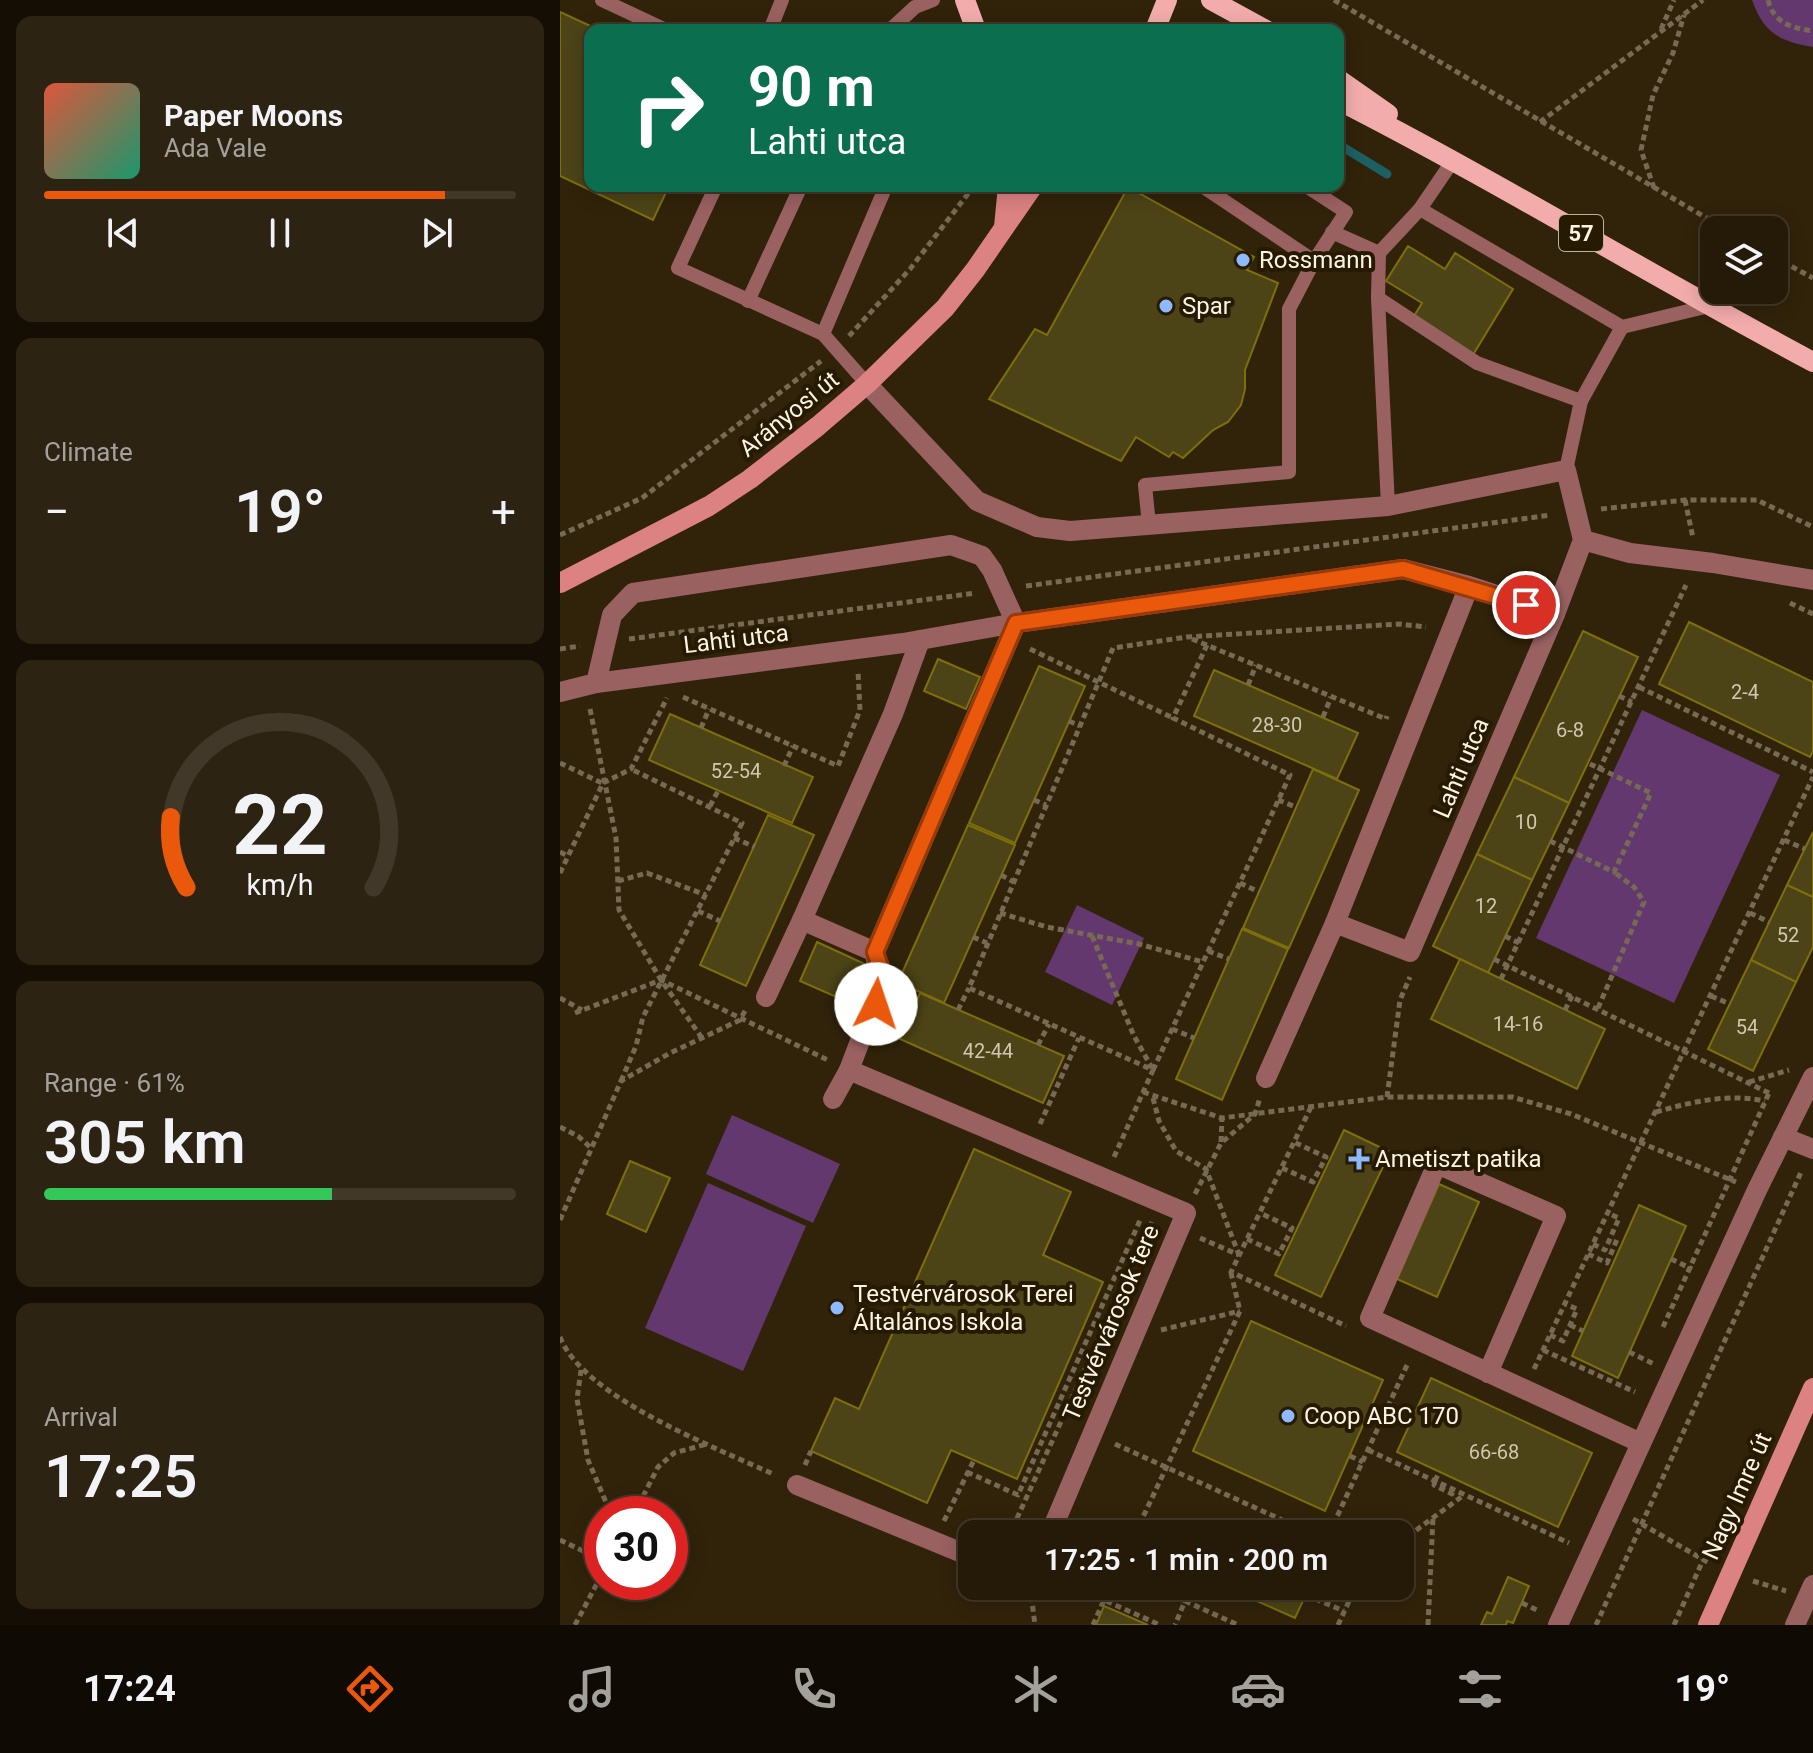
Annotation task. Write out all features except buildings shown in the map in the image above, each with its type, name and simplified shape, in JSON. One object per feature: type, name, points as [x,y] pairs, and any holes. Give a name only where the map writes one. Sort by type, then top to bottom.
[{"type":"main road","points":[[965,0],[973,24]]},
{"type":"main road","points":[[1157,24],[1167,0]]},
{"type":"main road","points":[[1211,0],[1255,24]]},
{"type":"main road","name":"57","points":[[1344,83],[1454,159]]},
{"type":"main road","name":"57","points":[[1344,103],[1454,159],[1709,306],[1813,362]]},
{"type":"main road","points":[[1004,227],[1007,192]]},
{"type":"main road","name":"Arányosi út","points":[[560,583],[709,506],[750,479],[867,384],[945,308],[1029,192]]},
{"type":"main road","name":"Nagy Imre út","points":[[1708,1625],[1813,1388]]},
{"type":"street","points":[[867,384],[977,501],[1037,527],[1070,531],[1388,506],[1566,470],[1583,540],[1555,614]]},
{"type":"street","points":[[1583,540],[1630,553],[1813,580]]},
{"type":"street","points":[[596,683],[612,615],[633,593],[951,545],[982,556],[992,570],[1012,631],[875,952],[884,978],[849,1070],[833,1099]]},
{"type":"street","name":"Lahti utca","points":[[560,692],[596,683],[920,640],[1012,631],[1403,569],[1469,586],[1555,614],[1410,952],[1335,923]]},
{"type":"street","points":[[1266,1078],[1335,923],[1469,586]]},
{"type":"street","points":[[768,994],[893,714],[920,640]]},
{"type":"street","points":[[802,920],[875,952]]},
{"type":"street","points":[[849,1070],[1104,1179]]},
{"type":"street","points":[[1558,1625],[1757,1190],[1798,1108],[1807,1070]]},
{"type":"street","points":[[1783,1137],[1812,1149]]},
{"type":"street","points":[[1488,1373],[1556,1216],[1437,1164],[1370,1318],[1488,1373],[1641,1443]]},
{"type":"street","name":"Testvérvárosok tere","points":[[1056,1520],[1182,1221],[1155,1201],[1104,1179]]},
{"type":"street","points":[[797,1485],[958,1551]]},
{"type":"street","points":[[1795,1625],[1810,1592]]},
{"type":"lane","points":[[602,0],[653,24]]},
{"type":"lane","points":[[772,24],[782,0]]},
{"type":"lane","points":[[897,24],[915,7],[933,0]]},
{"type":"lane","points":[[1388,506],[1378,298],[1379,253],[1420,209],[1454,159]]},
{"type":"lane","points":[[713,192],[678,268],[823,334],[867,384]]},
{"type":"lane","points":[[748,301],[798,192]]},
{"type":"lane","points":[[823,334],[883,192]]},
{"type":"lane","points":[[1211,192],[1314,261]]},
{"type":"lane","points":[[1149,525],[1145,485],[1289,472],[1289,309],[1314,261],[1346,212],[1315,192]]},
{"type":"lane","points":[[1420,209],[1622,327],[1709,306]]},
{"type":"lane","points":[[1332,232],[1379,253]]},
{"type":"lane","points":[[1378,298],[1477,363],[1581,401]]},
{"type":"lane","points":[[1566,470],[1581,401],[1622,327]]},
{"type":"path","points":[[1334,0],[1702,216]]},
{"type":"path","points":[[1661,30],[1674,0]]},
{"type":"path","points":[[1540,122],[1703,0]]},
{"type":"path","points":[[1768,0],[1771,10],[1782,24],[1813,31]]},
{"type":"path","points":[[1655,189],[1641,150],[1653,95],[1673,53],[1684,14]]},
{"type":"path","points":[[560,535],[642,498],[837,349],[910,269],[969,192]]},
{"type":"path","points":[[1788,265],[1813,278]]},
{"type":"path","points":[[1501,979],[1697,562],[1685,500]]},
{"type":"path","points":[[560,649],[1685,500],[1757,500],[1813,527]]},
{"type":"path","points":[[958,1010],[1113,648],[1187,637],[1399,624],[1431,627],[1425,641]]},
{"type":"path","points":[[1012,631],[1099,681],[1290,775],[1104,1179]]},
{"type":"path","points":[[1187,637],[1386,719],[1392,706]]},
{"type":"path","points":[[1173,718],[1207,645]]},
{"type":"path","points":[[657,694],[670,692],[838,766],[860,710],[856,650]]},
{"type":"path","points":[[1248,685],[1256,665]]},
{"type":"path","points":[[1525,1389],[1813,774],[1639,687]]},
{"type":"path","points":[[560,873],[603,783],[631,769],[670,692]]},
{"type":"path","points":[[1619,696],[1632,702]]},
{"type":"path","points":[[1323,717],[1331,697]]},
{"type":"path","points":[[580,708],[589,704],[616,838],[619,910],[661,980],[702,1038]]},
{"type":"path","points":[[701,728],[709,709]]},
{"type":"path","points":[[1069,721],[1080,726]]},
{"type":"path","points":[[784,766],[793,746]]},
{"type":"path","points":[[560,763],[603,783]]},
{"type":"path","points":[[1588,763],[1651,793],[1614,872]]},
{"type":"path","points":[[560,1220],[636,1046],[643,1017],[742,823],[631,769]]},
{"type":"path","points":[[710,806],[718,791]]},
{"type":"path","points":[[1034,800],[1046,805]]},
{"type":"path","points":[[1278,800],[1296,807]]},
{"type":"path","points":[[734,838],[755,847]]},
{"type":"path","points":[[1784,839],[1805,849]]},
{"type":"path","points":[[1550,841],[1614,872],[1634,887],[1644,902],[1597,1008]]},
{"type":"path","points":[[560,852],[568,856]]},
{"type":"path","points":[[618,881],[647,873],[706,895]]},
{"type":"path","points":[[1001,875],[1014,882]]},
{"type":"path","points":[[1240,883],[1259,892]]},
{"type":"path","points":[[698,911],[720,921]]},
{"type":"path","points":[[1000,913],[1047,927],[1139,944],[1203,962]]},
{"type":"path","points":[[1750,913],[1769,922]]},
{"type":"path","points":[[1091,935],[1134,1036],[1153,1070]]},
{"type":"path","points":[[1505,936],[1519,943]]},
{"type":"path","points":[[973,937],[987,943]]},
{"type":"path","points":[[1208,951],[1229,959]]},
{"type":"path","points":[[1494,959],[1686,1050],[1798,1108]]},
{"type":"path","points":[[1387,1097],[1400,1000],[1412,971]]},
{"type":"path","points":[[575,1013],[661,980],[849,1070]]},
{"type":"path","points":[[621,1081],[740,1020],[759,985],[768,994]]},
{"type":"path","points":[[969,988],[1153,1070]]},
{"type":"path","points":[[1565,1010],[1572,996]]},
{"type":"path","points":[[1711,996],[1730,1004]]},
{"type":"path","points":[[560,998],[582,1010]]},
{"type":"path","points":[[1038,1045],[1049,1024]]},
{"type":"path","points":[[1172,1029],[1194,1038]]},
{"type":"path","points":[[1030,1146],[1079,1038]]},
{"type":"path","points":[[1748,1082],[1788,1070],[1807,1070]]},
{"type":"path","points":[[1143,1092],[1222,1118],[1387,1097],[1512,1097],[1571,1114],[1757,1190]]},
{"type":"path","points":[[1660,1334],[1769,1093]]},
{"type":"path","points":[[1153,1097],[1159,1121],[1176,1151],[1206,1169],[1239,1255]]},
{"type":"path","points":[[1655,1112],[1691,1102],[1747,1097],[1765,1101]]},
{"type":"path","points":[[1142,1520],[1240,1311],[1231,1272],[1311,1106]]},
{"type":"path","points":[[1239,1255],[1182,1221],[1221,1143],[1255,1114]]},
{"type":"path","points":[[1221,1143],[1222,1118]]},
{"type":"path","points":[[560,1127],[578,1136],[591,1148]]},
{"type":"path","points":[[1282,1168],[1313,1182],[1322,1171],[1326,1157],[1294,1142]]},
{"type":"path","points":[[1596,1625],[1812,1149]]},
{"type":"path","points":[[967,1472],[1018,1495],[1155,1201]]},
{"type":"path","points":[[1016,1520],[1155,1201]]},
{"type":"path","points":[[1247,1239],[1279,1254],[1288,1242],[1292,1228],[1260,1213]]},
{"type":"path","points":[[1588,1254],[1607,1263],[1618,1236],[1619,1218],[1607,1213]]},
{"type":"path","points":[[1593,1244],[1605,1250],[1618,1236]]},
{"type":"path","points":[[1231,1272],[1356,1331]]},
{"type":"path","points":[[1550,1335],[1563,1341],[1577,1309],[1565,1304]]},
{"type":"path","points":[[1133,1337],[1240,1311]]},
{"type":"path","points":[[1570,1325],[1583,1331]]},
{"type":"path","points":[[560,1337],[566,1351],[581,1369],[621,1400],[797,1485]]},
{"type":"path","points":[[1644,1371],[1654,1348]]},
{"type":"path","points":[[1543,1350],[1635,1392]]},
{"type":"path","points":[[1336,1520],[1411,1357]]},
{"type":"path","points":[[581,1369],[577,1399],[588,1460],[603,1496]]},
{"type":"path","points":[[1063,1375],[1070,1379]]},
{"type":"path","points":[[1617,1432],[1639,1382]]},
{"type":"path","points":[[643,1496],[658,1467],[674,1453],[708,1443]]},
{"type":"path","points":[[1128,1450],[1282,1520]]},
{"type":"path","points":[[1368,1450],[1569,1543]]},
{"type":"path","points":[[1350,1456],[1363,1462]]},
{"type":"path","points":[[945,1519],[974,1460]]},
{"type":"path","points":[[1435,1481],[1439,1472]]},
{"type":"path","points":[[1414,1531],[1465,1494]]},
{"type":"path","points":[[1516,1519],[1520,1509]]},
{"type":"path","points":[[1611,1509],[1644,1524],[1731,1575],[1810,1592]]},
{"type":"path","points":[[1428,1625],[1433,1517]]},
{"type":"path","points":[[560,1540],[584,1551]]},
{"type":"path","points":[[1674,1625],[1703,1560]]},
{"type":"path","points":[[575,1625],[588,1600]]},
{"type":"path","points":[[1032,1600],[1035,1625]]},
{"type":"path","points":[[1093,1625],[1104,1600],[1160,1625]]},
{"type":"path","points":[[1318,1600],[1344,1611]]},
{"type":"path","points":[[1338,1625],[1349,1600]]},
{"type":"path","points":[[1175,1625],[1185,1601],[1238,1625]]},
{"type":"path","points":[[1522,1603],[1540,1612]]},
{"type":"shaded area","points":[[1752,0],[1813,0],[1813,47],[1775,34],[1762,21]]},
{"type":"shaded area","points":[[1642,710],[1780,775],[1674,1003],[1536,938]]},
{"type":"shaded area","points":[[1077,905],[1144,938],[1112,1005],[1045,972]]},
{"type":"shaded area","points":[[732,1115],[840,1164],[813,1223],[706,1174]]},
{"type":"shaded area","points":[[708,1183],[806,1226],[743,1371],[645,1328]]},
{"type":"waterway","points":[[1344,148],[1387,174]]},
{"type":"place","name":"Rossmann","points":[[1243,260]]},
{"type":"place","name":"Spar","points":[[1166,306]]},
{"type":"place","name":"Ametiszt patika","points":[[1359,1159]]},
{"type":"place","name":"Testvérvárosok Terei Általános Iskola","points":[[837,1308]]},
{"type":"place","name":"Coop ABC 170","points":[[1288,1416]]},
{"type":"route","points":[[876,1004],[884,978],[875,952],[1016,623],[1403,569],[1526,605]]}]
